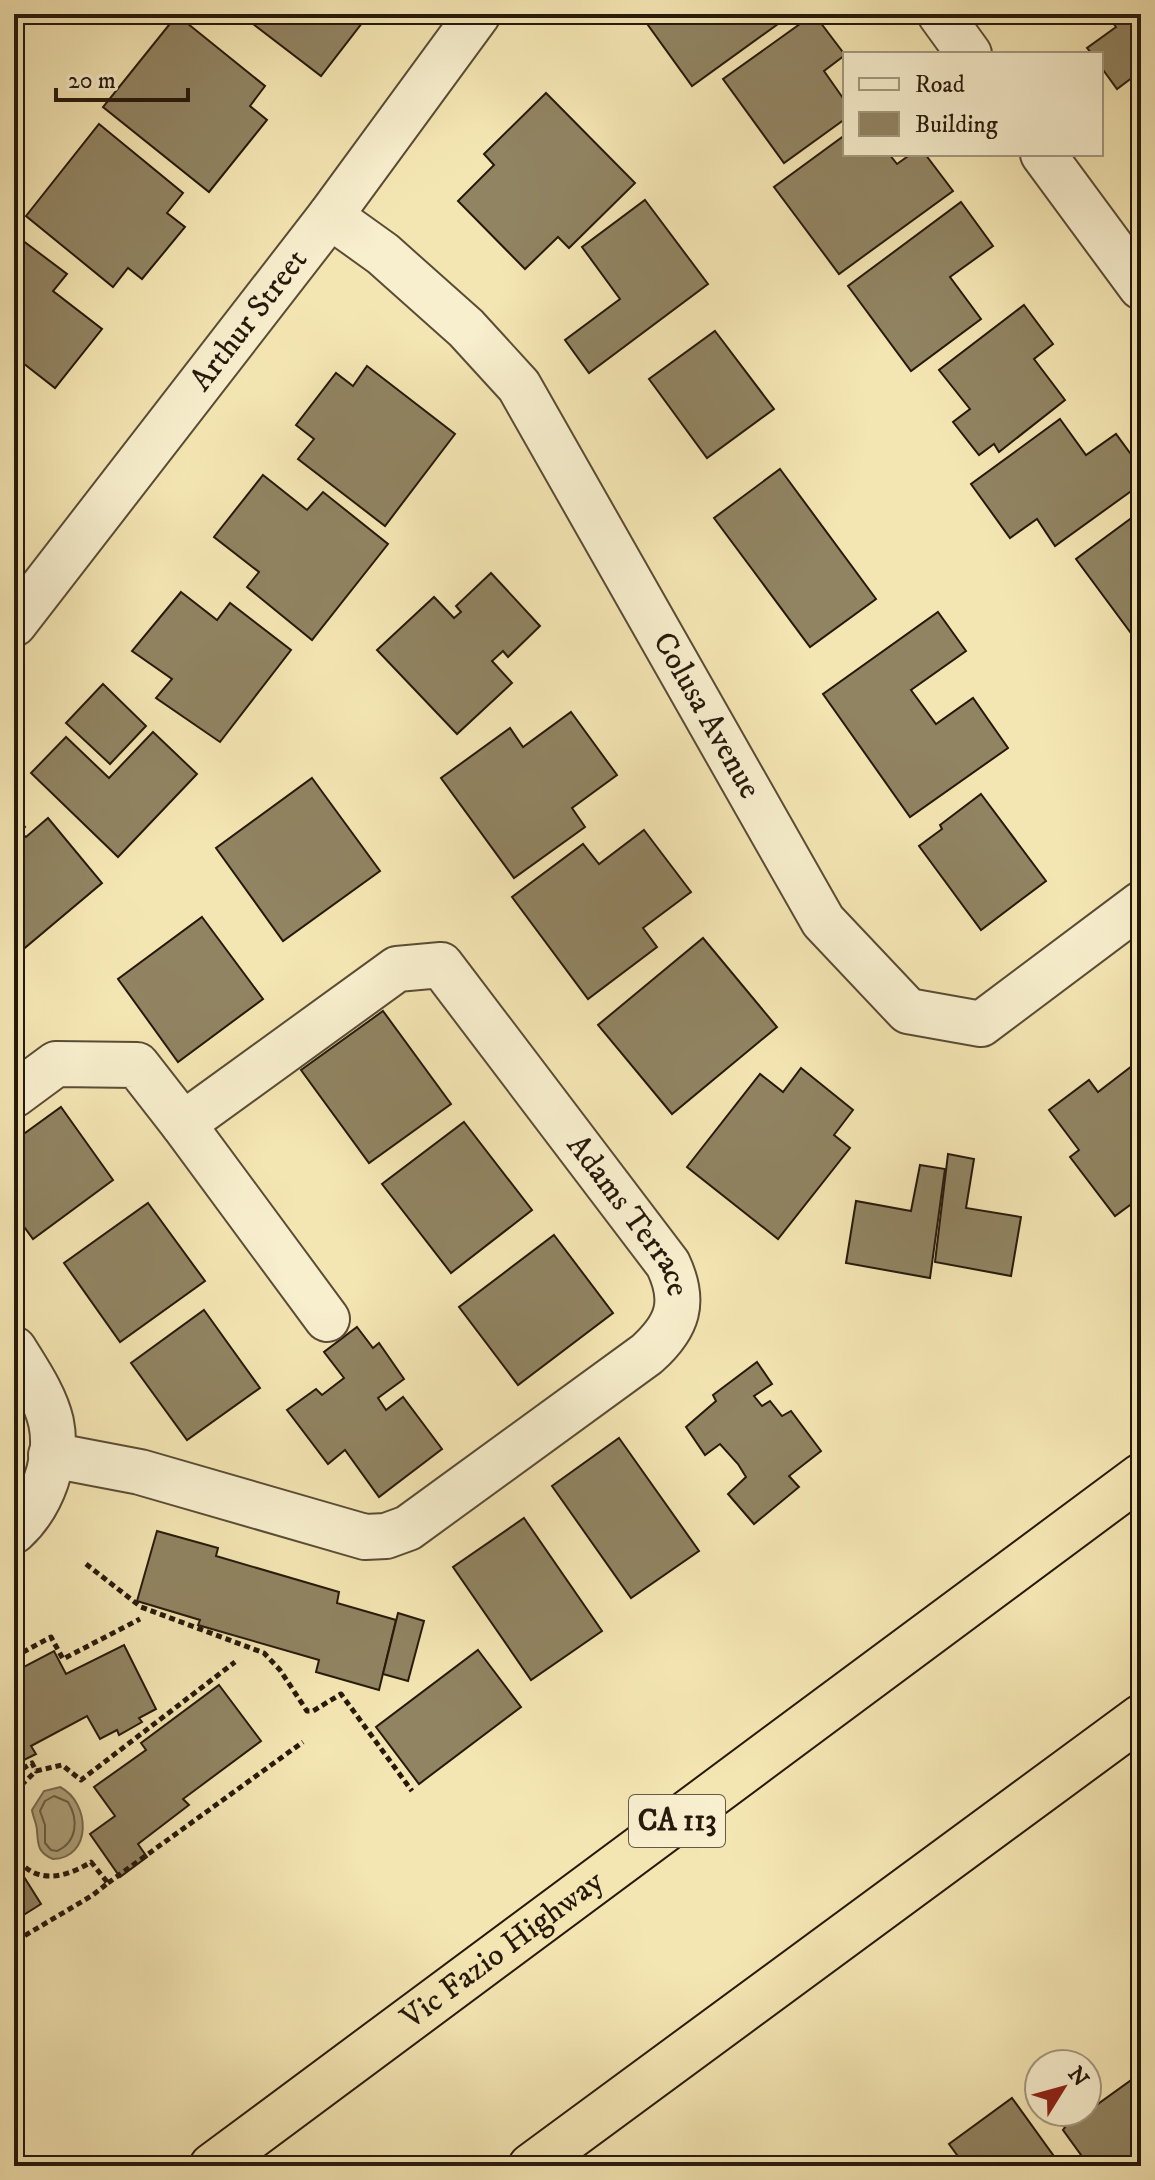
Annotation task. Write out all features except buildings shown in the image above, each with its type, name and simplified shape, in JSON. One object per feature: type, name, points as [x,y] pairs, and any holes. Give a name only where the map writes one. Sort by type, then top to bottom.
[{"type":"highway","name":"Vic Fazio Highway","points":[[212,2166],[1141,1476]]},
{"type":"highway","points":[[531,2166],[1141,1717]]},
{"type":"street","name":"Arthur Street","points":[[14,624],[330,216],[478,14]]},
{"type":"street","points":[[940,14],[968,52]]},
{"type":"street","points":[[1044,156],[1141,287]]},
{"type":"street","name":"Colusa Avenue","points":[[330,216],[383,254],[466,328],[519,386],[823,921],[908,1011],[981,1024],[1141,904]]},
{"type":"street","name":"Adams Terrace","points":[[51,1455],[140,1472],[365,1537],[386,1536],[408,1528],[647,1354],[662,1341],[673,1324],[678,1306],[677,1282],[668,1264],[441,965],[397,969],[183,1124]]},
{"type":"street","points":[[14,1095],[56,1064],[137,1065],[327,1319]]},
{"type":"street","points":[[14,1349],[43,1400],[51,1422],[51,1455],[46,1483],[35,1505],[14,1531]]},
{"type":"path","points":[[86,1564],[141,1607],[264,1653],[280,1670],[307,1711],[313,1711],[341,1694],[412,1791]]},
{"type":"path","points":[[14,1657],[51,1637],[63,1659],[140,1619]]},
{"type":"path","points":[[14,1792],[36,1771],[62,1765],[81,1780],[235,1662]]},
{"type":"path","points":[[14,1942],[93,1895],[303,1742]]},
{"type":"path","points":[[14,1774],[32,1763],[36,1771]]},
{"type":"path","points":[[14,1851],[25,1867],[46,1876],[73,1873],[91,1862],[108,1883]]},
{"type":"water","points":[[60,1787],[77,1805],[83,1829],[75,1850],[53,1859],[40,1848],[32,1810],[44,1791]]}]
